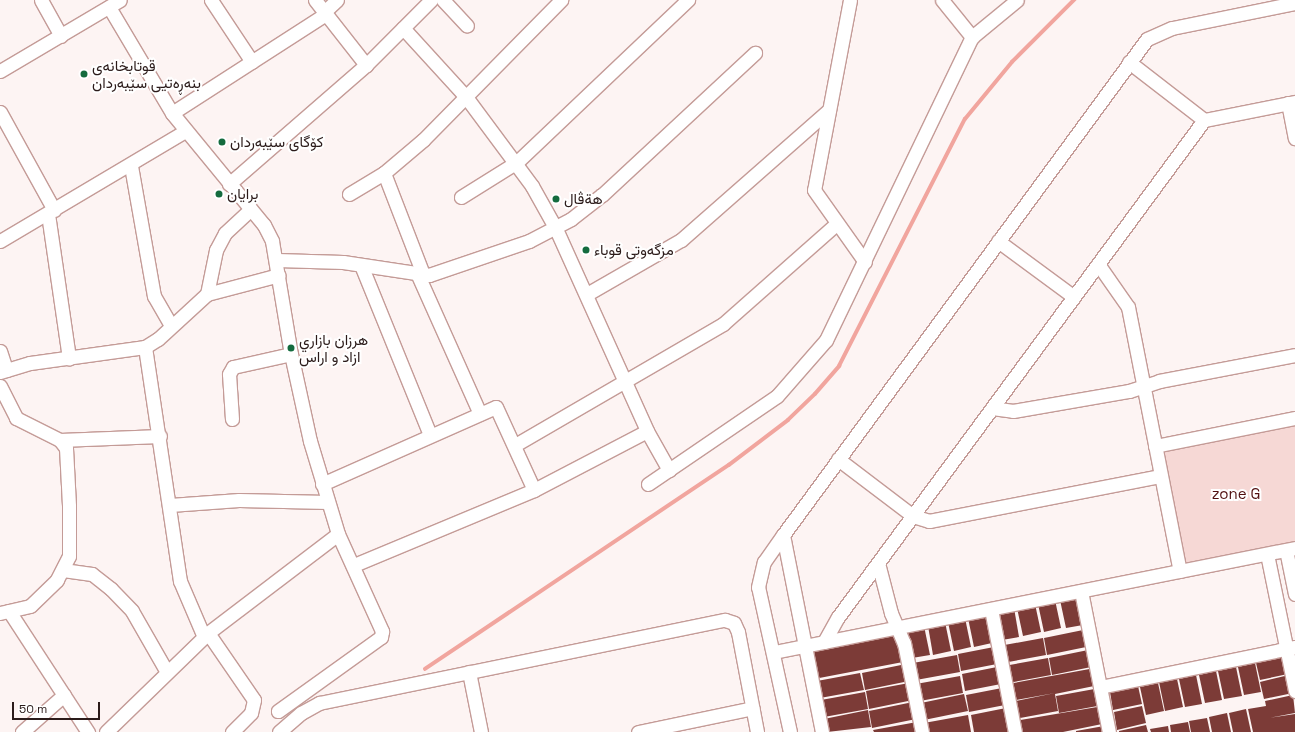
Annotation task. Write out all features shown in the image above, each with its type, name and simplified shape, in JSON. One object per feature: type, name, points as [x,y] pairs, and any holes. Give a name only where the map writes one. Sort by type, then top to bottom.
[{"type":"street","points":[[41,0],[62,36]]},
{"type":"street","points":[[211,0],[252,62]]},
{"type":"street","points":[[315,0],[324,14],[366,65]]},
{"type":"street","points":[[172,113],[324,14],[338,0]]},
{"type":"street","points":[[229,184],[366,65],[431,0]]},
{"type":"street","points":[[443,0],[467,26]]},
{"type":"street","points":[[461,197],[517,162],[688,0]]},
{"type":"street","points":[[860,0],[849,4],[814,190],[865,262]]},
{"type":"street","points":[[942,0],[972,37]]},
{"type":"street","points":[[648,484],[777,396],[804,368],[826,340],[865,262],[972,37],[1017,0]]},
{"type":"street","points":[[349,194],[384,173],[466,97],[559,1]]},
{"type":"street","points":[[790,732],[774,652],[758,587],[764,562],[783,534],[1147,39],[1172,28],[1295,3]]},
{"type":"street","points":[[0,71],[62,36],[114,4],[172,113],[229,184],[252,209],[272,241],[277,260],[291,354],[322,484],[338,534],[354,565],[369,608],[382,631],[381,637],[278,711]]},
{"type":"street","points":[[403,28],[466,97],[517,162],[556,229],[587,294],[647,431],[669,470]]},
{"type":"street","points":[[277,260],[361,265],[420,274],[493,255],[556,229],[629,171],[755,53]]},
{"type":"street","points":[[1129,62],[1204,120]]},
{"type":"street","points":[[824,642],[878,563],[1204,120],[1291,103],[1295,138]]},
{"type":"street","points":[[587,294],[682,240],[829,110]]},
{"type":"street","points":[[0,112],[51,212],[69,358]]},
{"type":"street","points":[[0,241],[131,166],[185,131]]},
{"type":"street","points":[[131,166],[154,296],[171,326]]},
{"type":"street","points":[[384,173],[420,274],[480,414]]},
{"type":"street","points":[[207,294],[216,250],[225,234],[252,209]]},
{"type":"street","points":[[515,444],[625,383],[723,324],[837,222]]},
{"type":"street","points":[[998,241],[1074,297]]},
{"type":"street","points":[[1098,264],[1128,307],[1180,571]]},
{"type":"street","points":[[361,265],[430,435]]},
{"type":"street","points":[[0,351],[3,371],[69,358],[144,347],[171,326],[207,294],[279,275]]},
{"type":"street","points":[[144,347],[160,436],[180,581],[206,635],[254,700],[250,713],[232,732]]},
{"type":"street","points":[[232,419],[229,374],[233,367],[291,354]]},
{"type":"street","points":[[992,408],[1022,410],[1295,355]]},
{"type":"street","points":[[0,386],[16,418],[60,440],[66,448],[69,506],[69,556],[63,570],[40,599],[4,612],[64,695],[88,732]]},
{"type":"street","points":[[322,484],[496,407],[515,444],[534,490]]},
{"type":"street","points":[[1155,446],[1295,418]]},
{"type":"street","points":[[354,565],[534,490],[647,431]]},
{"type":"street","points":[[60,440],[160,436]]},
{"type":"street","points":[[838,459],[913,516],[929,521],[1161,476]]},
{"type":"street","points":[[170,505],[239,500],[328,502]]},
{"type":"street","points":[[106,732],[206,635],[338,534]]},
{"type":"street","points":[[783,534],[822,732]]},
{"type":"street","points":[[774,652],[1291,549],[1295,594]]},
{"type":"street","points":[[1267,554],[1291,648],[1295,691]]},
{"type":"street","points":[[878,563],[897,628],[904,643],[922,732]]},
{"type":"street","points":[[63,570],[92,574],[111,589],[132,611],[167,672]]},
{"type":"street","points":[[1081,591],[1109,732]]},
{"type":"street","points":[[991,609],[1015,732]]},
{"type":"street","points":[[279,732],[301,713],[319,703],[726,620],[734,623],[738,632],[757,732]]},
{"type":"street","points":[[1100,687],[1291,648]]},
{"type":"street","points":[[468,672],[480,732]]},
{"type":"street","points":[[22,732],[64,695]]},
{"type":"street","points":[[638,732],[753,708]]},
{"type":"green space","name":"zone G","points":[[1295,424],[1295,542],[1183,564],[1161,450]]},
{"type":"building","points":[[1078,596],[1083,625],[1066,628],[1060,600]]},
{"type":"building","points":[[1055,600],[1061,628],[1044,632],[1038,604]]},
{"type":"building","points":[[1035,604],[1041,632],[1023,636],[1017,608]]},
{"type":"building","points":[[1014,608],[1019,637],[1002,640],[996,612]]},
{"type":"building","points":[[986,615],[992,643],[974,647],[968,618]]},
{"type":"building","points":[[965,618],[971,647],[954,651],[948,622]]},
{"type":"building","points":[[945,622],[951,651],[933,655],[928,626]]},
{"type":"building","points":[[924,626],[930,655],[912,658],[906,630]]},
{"type":"building","points":[[1088,629],[1091,646],[1047,655],[1044,638]]},
{"type":"building","points":[[896,632],[903,662],[814,679],[808,649]]},
{"type":"building","points":[[1043,638],[1046,655],[1003,663],[999,646]]},
{"type":"building","points":[[994,647],[997,664],[961,671],[958,654]]},
{"type":"building","points":[[1093,649],[1096,666],[1052,675],[1049,658]]},
{"type":"building","points":[[957,655],[960,672],[916,680],[913,663]]},
{"type":"building","points":[[1285,657],[1288,674],[1260,680],[1256,663]]},
{"type":"building","points":[[1048,658],[1051,675],[1008,683],[1004,666]]},
{"type":"building","points":[[1255,663],[1261,692],[1244,695],[1238,667]]},
{"type":"building","points":[[906,664],[909,681],[865,690],[862,673]]},
{"type":"building","points":[[997,667],[1001,684],[965,691],[962,674]]},
{"type":"building","points":[[1236,667],[1242,696],[1224,699],[1218,671]]},
{"type":"building","points":[[1095,668],[1099,685],[1055,694],[1058,711],[1014,719],[1011,702],[1055,693],[1011,701],[1008,684]]},
{"type":"building","points":[[1216,671],[1222,700],[1205,703],[1199,675]]},
{"type":"building","points":[[860,673],[864,690],[820,698],[817,681]]},
{"type":"building","points":[[1196,675],[1202,704],[1185,707],[1179,679]]},
{"type":"building","points":[[1289,675],[1293,693],[1264,699],[1260,682]]},
{"type":"building","points":[[960,676],[963,693],[920,701],[916,684]]},
{"type":"building","points":[[1177,679],[1183,707],[1165,711],[1159,682]]},
{"type":"building","points":[[909,683],[913,700],[869,709],[866,691]]},
{"type":"building","points":[[1158,683],[1164,711],[1146,715],[1140,687]]},
{"type":"building","points":[[1138,686],[1142,704],[1113,710],[1110,692]]},
{"type":"building","points":[[1002,688],[1005,705],[969,712],[966,695]]},
{"type":"building","points":[[1100,688],[1103,705],[1059,713],[1056,696]]},
{"type":"building","points":[[865,692],[868,709],[824,717],[821,700]]},
{"type":"building","points":[[964,694],[968,711],[924,720],[921,703]]},
{"type":"building","points":[[1293,695],[1295,713],[1269,718],[1295,714],[1295,732],[1253,732],[1248,709],[1266,706],[1265,701]]},
{"type":"building","points":[[913,702],[916,719],[872,728],[869,711]]},
{"type":"building","points":[[1103,706],[1107,723],[1063,732],[1018,732],[1015,721]]},
{"type":"building","points":[[1142,706],[1146,723],[1117,730],[1114,712]]},
{"type":"building","points":[[1006,708],[1010,732],[974,732],[971,715]]},
{"type":"building","points":[[1246,709],[1251,732],[1233,732],[1229,713]]},
{"type":"building","points":[[868,710],[871,727],[827,732],[824,719]]},
{"type":"building","points":[[1227,713],[1231,732],[1212,732],[1209,717]]},
{"type":"building","points":[[968,715],[971,732],[926,732],[924,723]]},
{"type":"building","points":[[1207,718],[1210,732],[1191,732],[1189,721]]},
{"type":"building","points":[[917,722],[919,732],[874,732],[873,730]]},
{"type":"building","points":[[1188,722],[1190,732],[1171,732],[1170,725]]},
{"type":"building","points":[[1146,725],[1148,732],[1119,732],[1119,731]]},
{"type":"building","points":[[1104,726],[1105,732],[1076,732],[1076,731]]},
{"type":"building","points":[[1168,726],[1169,732],[1151,732],[1150,729]]},
{"type":"waterway","points":[[425,669],[729,465],[788,420],[815,394],[839,366],[965,119],[1012,62],[1074,0]]},
{"type":"place","name":"قوتابخانەی بنەڕەتیی سێبەردان","points":[[84,74]]},
{"type":"place","name":"کۆگای سێبەردان","points":[[222,142]]},
{"type":"place","name":"برايان","points":[[219,194]]},
{"type":"place","name":"هةڤال","points":[[556,199]]},
{"type":"place","name":"مزگەوتی قوباء","points":[[586,250]]},
{"type":"place","name":"هرزان بازاري ازاد و اراس","points":[[291,348]]}]
